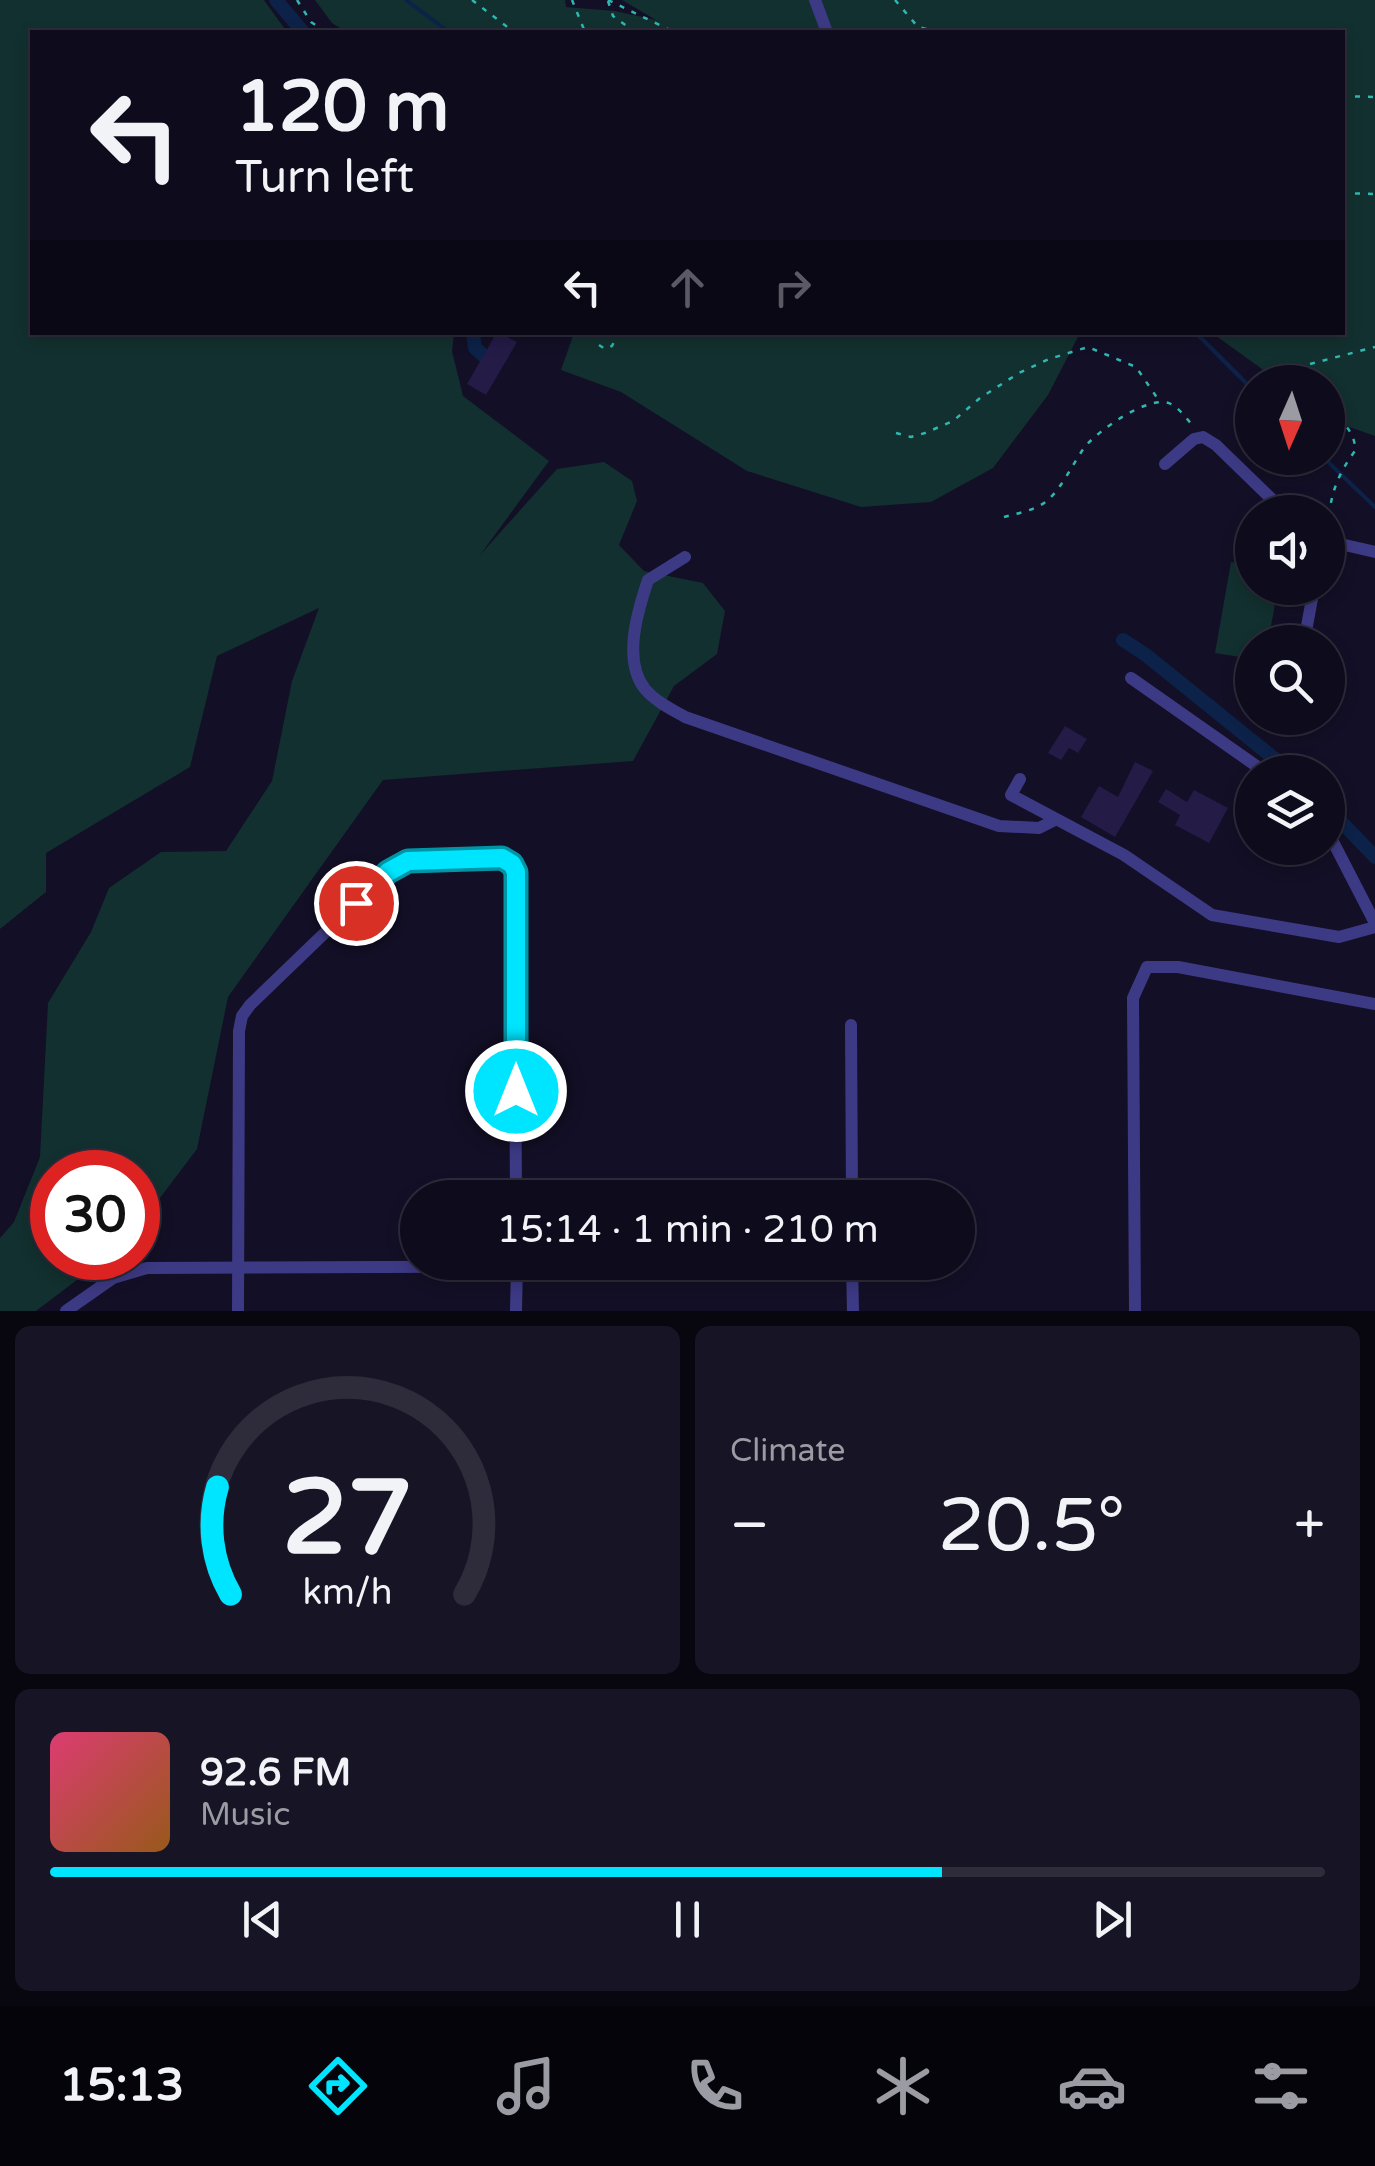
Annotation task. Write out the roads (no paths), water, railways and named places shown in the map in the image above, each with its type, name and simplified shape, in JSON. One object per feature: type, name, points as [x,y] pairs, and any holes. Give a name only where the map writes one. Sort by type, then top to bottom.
[{"type":"street","points":[[815,0],[827,30]]},
{"type":"street","points":[[1165,464],[1194,439],[1202,438],[1216,445],[1267,495]]},
{"type":"street","points":[[1345,547],[1375,552]]},
{"type":"street","points":[[685,557],[648,580],[638,610],[634,653],[643,686],[661,702],[684,717],[998,826],[1039,828],[1056,820]]},
{"type":"street","points":[[1131,678],[1241,755]]},
{"type":"street","points":[[1020,779],[1012,795],[1124,855],[1212,915],[1339,937],[1375,925],[1345,865]]},
{"type":"street","points":[[238,1311],[242,1016],[388,872],[408,861],[502,858],[514,868],[516,1180]]},
{"type":"street","points":[[1134,1311],[1133,998],[1147,966],[1178,967],[1375,1004]]},
{"type":"street","points":[[851,1025],[852,1180]]},
{"type":"street","points":[[66,1311],[114,1278],[134,1270],[400,1267]]},
{"type":"street","points":[[516,1280],[516,1311]]},
{"type":"street","points":[[852,1280],[852,1311]]},
{"type":"waterway","points":[[276,0],[301,30]]},
{"type":"waterway","points":[[406,0],[446,30]]},
{"type":"waterway","points":[[473,335],[475,348],[483,355]]},
{"type":"waterway","points":[[1198,335],[1235,372]]},
{"type":"waterway","points":[[1342,475],[1375,507]]},
{"type":"waterway","points":[[1123,640],[1270,755]]},
{"type":"waterway","points":[[1345,826],[1375,857]]}]
